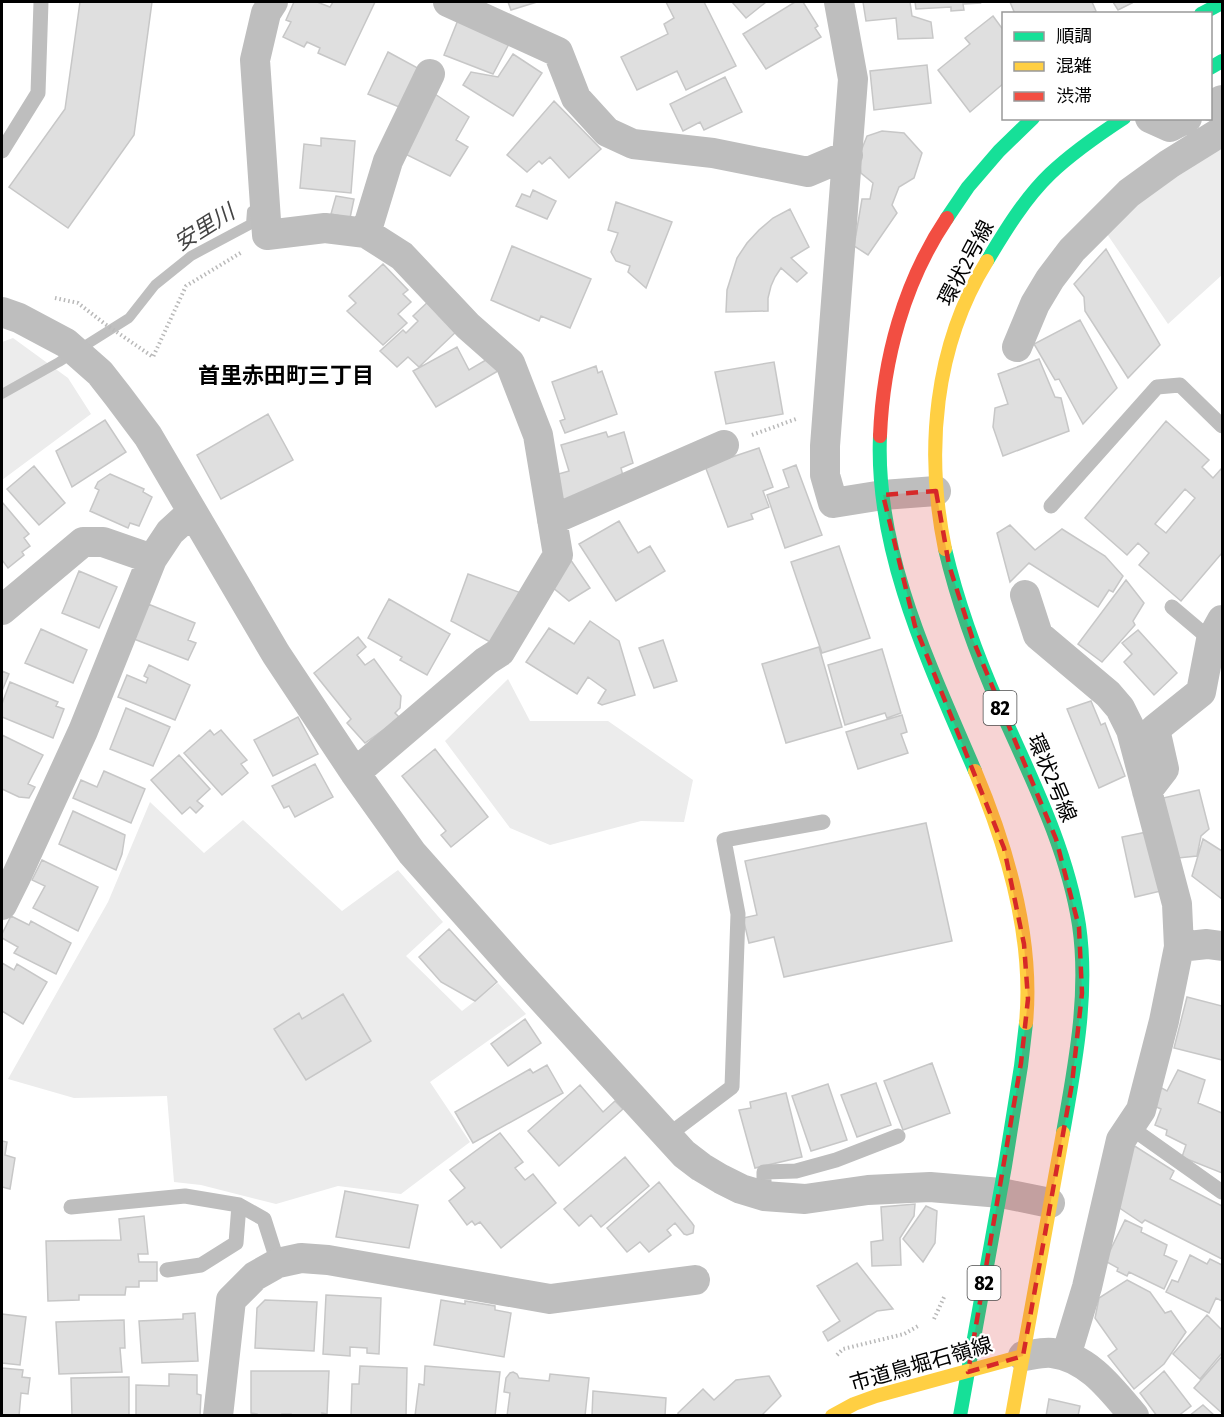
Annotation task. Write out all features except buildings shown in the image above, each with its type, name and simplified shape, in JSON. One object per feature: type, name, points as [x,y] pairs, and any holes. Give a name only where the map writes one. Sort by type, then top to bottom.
[{"type":"main road","points":[[1205,12],[1222,3]]},
{"type":"main road","name":"環状2号線","points":[[1001,1193],[1021,1063],[1028,999],[1027,970],[1020,917],[1004,848],[989,804],[933,674],[897,567],[883,495],[879,454],[880,411],[889,361],[907,295],[929,248],[980,170],[1030,120]]},
{"type":"main road","name":"環状2号線","points":[[1012,1416],[1080,1030],[1082,993],[1079,927],[1056,839],[992,689],[973,640],[949,565],[936,491],[935,432],[941,381],[950,345],[966,299],[991,254],[1018,212],[1048,176],[1095,137],[1121,120]]},
{"type":"main road","name":"82","points":[[960,1416],[1001,1193]]},
{"type":"main road","name":"市道鳥堀石嶺線","points":[[832,1416],[873,1396],[1023,1356]]},
{"type":"street","points":[[448,2],[558,52],[576,98],[607,132],[633,144],[713,153],[808,172],[848,155]]},
{"type":"street","points":[[838,2],[853,79],[825,446],[825,475],[833,503],[883,495],[936,491]]},
{"type":"street","points":[[269,8],[255,60],[267,235],[325,228],[366,233],[402,256],[468,326],[510,363],[538,435],[558,555],[500,652],[355,773]]},
{"type":"street","points":[[366,233],[388,161],[430,74]]},
{"type":"street","points":[[1154,120],[1170,127],[1183,120]]},
{"type":"street","points":[[1017,347],[1035,304],[1071,250],[1129,193],[1169,164],[1222,131]]},
{"type":"street","points":[[2,312],[19,318],[66,343],[109,385],[148,436],[276,654],[355,773],[412,853],[684,1154],[720,1179],[764,1196],[806,1199],[868,1190],[930,1187],[1001,1193],[1050,1203]]},
{"type":"street","points":[[552,520],[724,445]]},
{"type":"street","points":[[2,905],[83,731],[153,559],[170,532],[192,512]]},
{"type":"street","points":[[2,610],[83,542],[103,542],[153,559]]},
{"type":"street","points":[[1025,595],[1038,635],[1108,694],[1120,708],[1131,730],[1177,904],[1179,947],[1164,1021],[1141,1110],[1121,1140],[1087,1287],[1066,1356]]},
{"type":"street","points":[[1147,791],[1164,769],[1155,729],[1201,692],[1216,630]]},
{"type":"street","points":[[1179,947],[1207,944],[1222,946]]},
{"type":"street","points":[[218,1416],[231,1300],[255,1276],[278,1263],[301,1258],[328,1260],[550,1299],[695,1280]]},
{"type":"street","points":[[1023,1356],[1049,1353],[1066,1356],[1104,1381],[1134,1416]]},
{"type":"lane","points":[[2,151],[38,93],[41,2]]},
{"type":"lane","points":[[1051,506],[1157,387],[1180,385],[1222,426]]},
{"type":"lane","points":[[1172,607],[1216,630]]},
{"type":"lane","points":[[667,1136],[732,1087],[738,914],[724,840],[823,822]]},
{"type":"lane","points":[[1130,1127],[1222,1192]]},
{"type":"lane","points":[[764,1196],[764,1173],[796,1171],[836,1160],[898,1136]]},
{"type":"lane","points":[[72,1207],[185,1196],[239,1206],[264,1219],[278,1263]]},
{"type":"lane","points":[[167,1269],[201,1265],[236,1244],[239,1206]]},
{"type":"path","points":[[46,296],[78,303],[153,357],[186,286],[267,235]]},
{"type":"path","points":[[724,445],[828,408]]},
{"type":"path","points":[[837,1356],[843,1349],[904,1334],[918,1326]]},
{"type":"highlighted area","points":[[936,491],[949,565],[973,640],[1056,839],[1079,927],[1082,993],[1072,1084],[1023,1356],[968,1372],[1021,1063],[1028,999],[1024,944],[1004,848],[915,626],[883,495]]},
{"type":"shaded area","points":[[1222,147],[1222,275],[1168,324],[1105,231],[1148,191]]},
{"type":"shaded area","points":[[13,338],[68,378],[91,414],[2,480],[2,342]]},
{"type":"shaded area","points":[[508,679],[530,721],[608,721],[693,780],[684,822],[641,821],[550,845],[510,828],[445,741]]},
{"type":"shaded area","points":[[150,802],[204,853],[243,820],[342,911],[398,870],[443,922],[406,956],[462,1011],[498,983],[526,1014],[430,1082],[470,1142],[401,1194],[338,1186],[276,1204],[201,1185],[174,1182],[167,1096],[74,1098],[8,1079],[108,902]]},
{"type":"waterway","name":"安里川","points":[[2,394],[59,362],[129,318],[155,285],[191,256],[251,224],[252,211]]},
{"type":"traffic: fast","points":[[1205,12],[1222,3]]},
{"type":"traffic: fast","points":[[1212,67],[1222,61]]},
{"type":"traffic: fast","points":[[947,218],[968,187],[999,151],[1031,120]]},
{"type":"traffic: fast","points":[[987,261],[1016,215],[1041,183],[1058,166],[1121,120]]},
{"type":"traffic: fast","points":[[880,436],[881,479],[886,523],[896,565],[909,608],[940,691],[975,771]]},
{"type":"traffic: fast","points":[[945,549],[962,610],[976,649],[1057,841],[1066,868],[1079,925],[1082,951],[1081,1003],[1076,1055],[1063,1133]]},
{"type":"traffic: fast","points":[[960,1416],[1005,1166],[1026,1023]]},
{"type":"traffic: slow","points":[[945,549],[936,475],[939,400],[945,364],[955,328],[969,294],[987,261]]},
{"type":"traffic: slow","points":[[975,771],[998,831],[1016,894],[1026,959],[1026,1023]]},
{"type":"traffic: slow","points":[[1012,1416],[1063,1133]]},
{"type":"traffic: slow","points":[[832,1416],[854,1404],[876,1396],[1023,1356]]},
{"type":"traffic: jam","points":[[880,436],[886,378],[898,322],[919,268],[947,218]]},
{"type":"district","name":"首里赤田町三丁目","points":[[286,375]]}]
